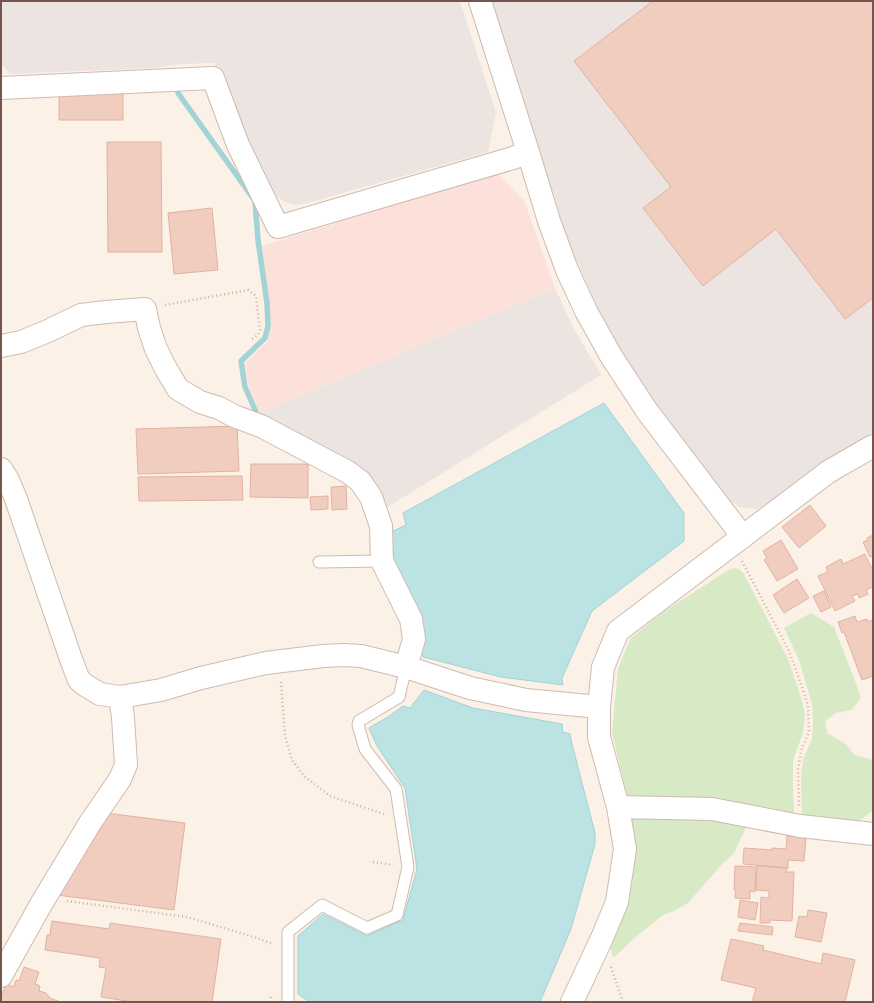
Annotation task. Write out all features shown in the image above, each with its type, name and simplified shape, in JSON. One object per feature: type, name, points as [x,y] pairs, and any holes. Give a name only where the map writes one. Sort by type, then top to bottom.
[{"type":"street","points":[[480,1],[567,270],[590,318],[611,356],[647,411],[738,541]]},
{"type":"street","points":[[1,88],[213,78],[238,145],[278,227],[528,152]]},
{"type":"street","points":[[1,346],[21,342],[81,315],[145,309],[156,349],[178,389],[200,402],[219,408],[234,416],[262,426],[348,472],[360,482],[371,497],[381,526],[382,561],[411,619],[414,639],[406,667]]},
{"type":"street","points":[[572,1002],[617,902],[625,849],[618,807],[599,737],[599,707],[603,667],[618,631],[828,472],[873,446]]},
{"type":"street","points":[[1,469],[8,480],[16,499],[79,680],[100,694],[120,697],[161,690],[202,678],[266,663],[343,655],[361,656],[406,667],[470,688],[526,700],[599,707]]},
{"type":"street","points":[[1,976],[90,823],[120,779],[126,765],[123,717],[120,697]]},
{"type":"street","points":[[618,807],[712,809],[800,826],[873,834]]},
{"type":"lane","points":[[319,562],[382,561]]},
{"type":"lane","points":[[288,1002],[288,932],[322,905],[367,928],[397,915],[408,867],[396,789],[364,749],[358,725],[359,721],[399,697],[406,667]]},
{"type":"path","points":[[145,309],[248,290],[256,296],[260,330],[258,335],[251,340]]},
{"type":"path","points":[[738,541],[789,651],[808,705],[809,732],[802,748],[798,768],[800,826]]},
{"type":"path","points":[[280,662],[285,736],[292,760],[305,777],[330,796],[385,815]]},
{"type":"path","points":[[373,862],[395,866],[395,862]]},
{"type":"path","points":[[45,899],[187,917],[254,937],[274,945]]},
{"type":"path","points":[[602,938],[623,1002]]},
{"type":"path","points":[[271,1002],[272,988]]},
{"type":"shaded area","points":[[1,1],[460,1],[496,113],[488,152],[304,204],[297,205],[287,203],[277,197],[255,159],[229,95],[214,63],[183,64],[151,68],[10,74],[1,63]]},
{"type":"shaded area","points":[[492,1],[873,1],[873,432],[821,464],[765,506],[755,509],[739,507],[728,499],[657,405],[637,376],[603,320],[571,248],[563,226]]},
{"type":"shaded area","points":[[497,173],[524,200],[555,288],[260,413],[249,388],[245,365],[246,362],[268,341],[270,318],[262,246]]},
{"type":"shaded area","points":[[555,288],[573,327],[601,375],[386,508],[372,479],[358,465],[260,413]]},
{"type":"green space","points":[[736,568],[744,574],[788,659],[805,714],[803,733],[793,760],[794,819],[628,799],[612,733],[618,669],[630,639],[663,612],[730,569]]},
{"type":"green space","points":[[811,613],[834,627],[861,698],[851,710],[836,713],[825,721],[827,733],[846,744],[854,755],[873,760],[873,810],[853,826],[802,821],[801,777],[803,759],[812,739],[812,704],[799,660],[784,628]]},
{"type":"green space","points":[[637,812],[748,823],[734,853],[723,863],[688,903],[663,915],[613,958],[610,946],[628,822]]},
{"type":"water","points":[[604,403],[684,513],[684,541],[592,611],[562,678],[563,685],[501,677],[423,657],[418,648],[392,559],[391,532],[406,525],[403,513]]},
{"type":"water","points":[[424,690],[473,708],[562,724],[563,732],[570,734],[595,833],[595,844],[571,929],[540,1002],[309,1002],[298,994],[298,936],[323,914],[367,936],[403,920],[417,869],[405,788],[377,746],[369,728],[403,706],[410,708]]},
{"type":"building","points":[[653,1],[873,1],[873,298],[845,319],[776,229],[703,286],[643,208],[671,187],[574,61]]},
{"type":"building","points":[[123,93],[123,120],[59,120],[59,94]]},
{"type":"building","points":[[107,142],[161,142],[162,252],[108,252]]},
{"type":"building","points":[[212,208],[218,270],[174,274],[168,213]]},
{"type":"building","points":[[237,426],[239,471],[138,474],[136,429]]},
{"type":"building","points":[[251,464],[308,464],[308,498],[250,497]]},
{"type":"building","points":[[242,476],[243,500],[139,501],[138,477]]},
{"type":"building","points":[[346,486],[347,509],[332,510],[331,487]]},
{"type":"building","points":[[328,496],[328,509],[311,510],[310,497]]},
{"type":"building","points":[[810,505],[826,526],[799,548],[782,527]]},
{"type":"building","points":[[873,535],[873,556],[870,557],[863,542],[868,540],[867,538]]},
{"type":"building","points":[[781,540],[798,569],[777,581],[764,560],[767,558],[763,551]]},
{"type":"building","points":[[865,554],[873,571],[873,587],[866,590],[868,594],[859,598],[858,594],[852,596],[855,601],[835,611],[818,576],[828,572],[826,567],[841,559],[843,564]]},
{"type":"building","points":[[797,579],[809,598],[784,613],[773,595]]},
{"type":"building","points":[[824,591],[831,607],[821,612],[813,596]]},
{"type":"building","points":[[855,616],[857,622],[867,619],[868,622],[872,620],[873,623],[873,676],[862,680],[844,632],[842,633],[838,622]]},
{"type":"building","points":[[106,813],[185,823],[174,910],[57,895]]},
{"type":"building","points":[[787,836],[806,837],[804,861],[788,860],[788,868],[743,864],[744,848],[772,850],[772,848],[786,849]]},
{"type":"building","points":[[735,866],[756,867],[755,892],[750,891],[750,899],[735,898]]},
{"type":"building","points":[[757,866],[787,868],[786,872],[794,872],[792,921],[770,920],[770,923],[760,923],[761,897],[769,898],[769,891],[756,890]]},
{"type":"building","points":[[740,900],[758,903],[755,920],[738,917]]},
{"type":"building","points":[[808,910],[827,913],[821,942],[795,937],[799,916],[807,917]]},
{"type":"building","points":[[52,921],[109,929],[110,923],[221,939],[212,1002],[133,1002],[101,997],[106,968],[99,967],[100,958],[45,950],[47,935],[50,935]]},
{"type":"building","points":[[740,923],[773,927],[772,935],[738,931]]},
{"type":"building","points":[[731,939],[764,946],[763,950],[821,964],[823,953],[855,960],[845,1002],[752,1002],[756,988],[721,980]]},
{"type":"building","points":[[24,967],[39,972],[35,984],[40,986],[39,991],[46,993],[50,998],[60,1002],[1,1002],[6,984],[14,987],[16,980],[19,981]]},
{"type":"waterway","points":[[178,93],[255,201],[258,240],[267,303],[268,326],[265,338],[241,361],[245,387],[256,412]]}]
